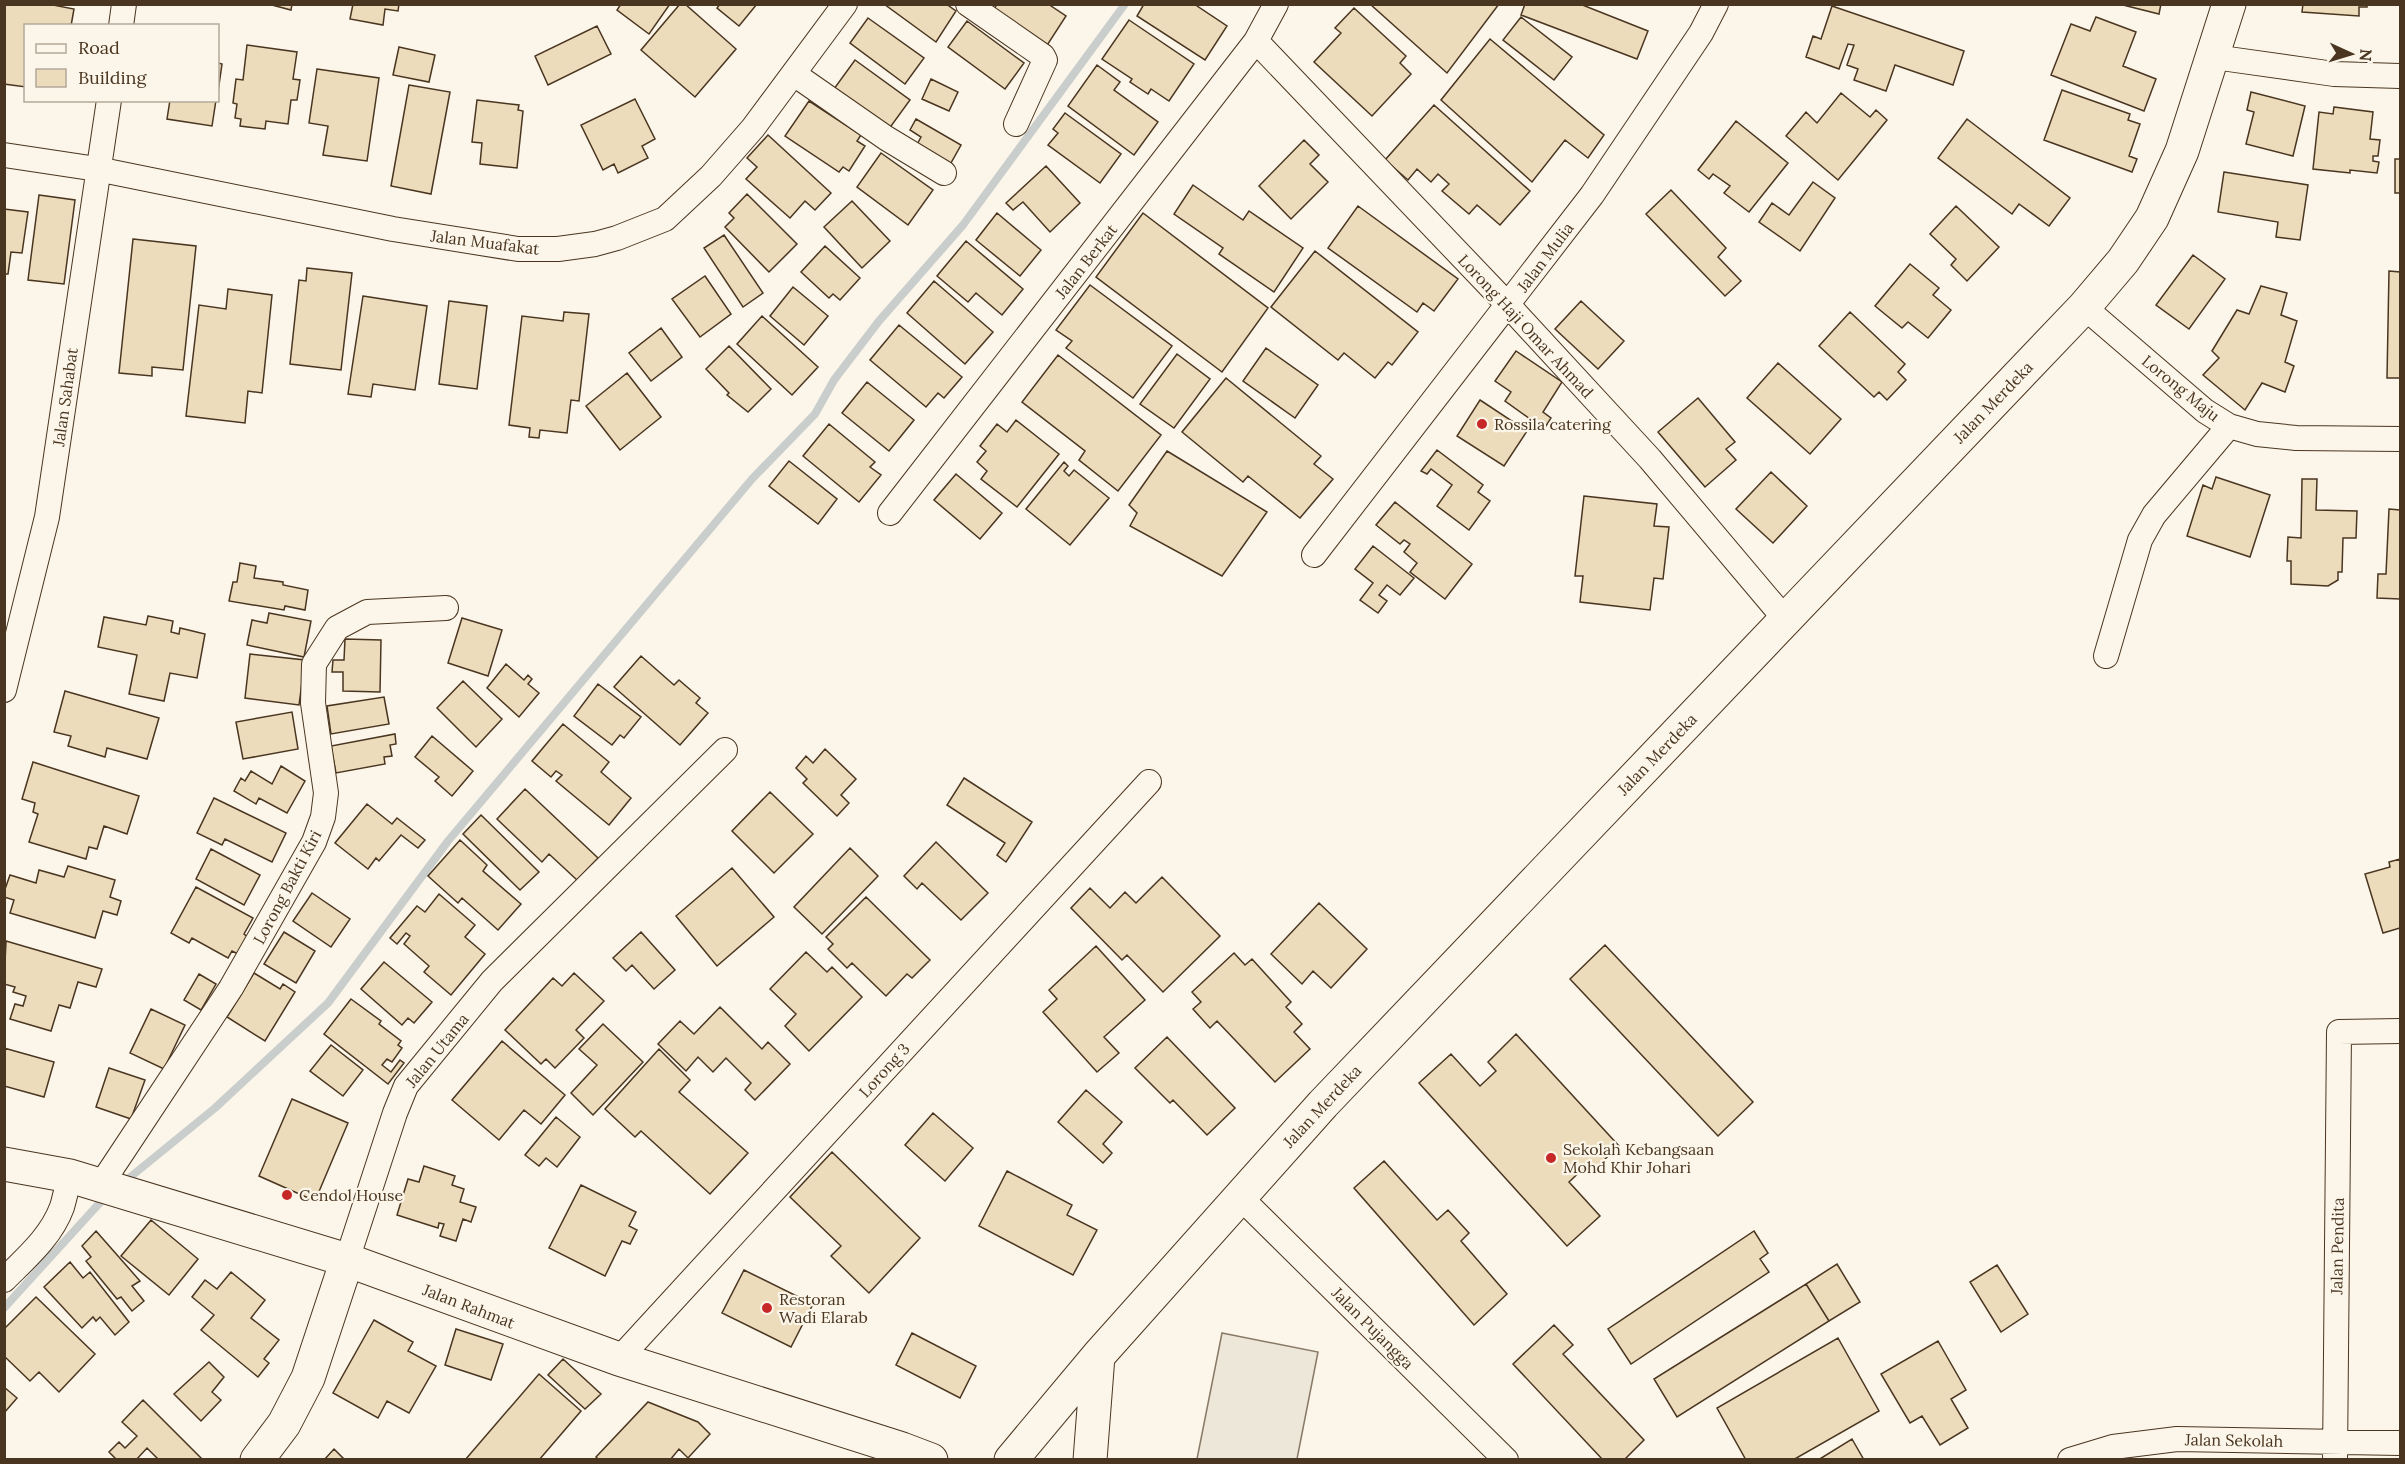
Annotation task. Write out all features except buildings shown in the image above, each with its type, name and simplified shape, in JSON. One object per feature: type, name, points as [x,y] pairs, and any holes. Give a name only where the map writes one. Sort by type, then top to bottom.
[{"type":"street","points":[[121,24],[124,4]]},
{"type":"street","name":"Jalan Muafakat","points":[[4,155],[97,169],[393,230],[518,249],[558,249],[617,238],[665,219],[711,176],[753,128],[845,4]]},
{"type":"street","points":[[968,4],[1043,56],[1045,60],[1016,124]]},
{"type":"street","name":"Jalan Berkat","points":[[890,513],[1256,41],[1276,4]]},
{"type":"street","name":"Jalan Mulia","points":[[1314,555],[1592,195],[1701,33],[1716,4]]},
{"type":"street","name":"Jalan Merdeka","points":[[1011,1460],[1098,1356],[1330,1097],[2084,307],[2123,261],[2152,218],[2182,151],[2214,57],[2229,4]]},
{"type":"street","name":"Lorong Haji Omar Ahmad","points":[[1256,41],[1508,305],[1650,459],[1785,619]]},
{"type":"street","points":[[2214,57],[2334,74],[2400,76]]},
{"type":"street","points":[[794,74],[886,138],[944,173]]},
{"type":"street","name":"Jalan Sahabat","points":[[4,690],[47,517],[109,102]]},
{"type":"street","name":"Lorong Maju","points":[[2084,307],[2205,411],[2229,426],[2257,434],[2296,438],[2400,440]]},
{"type":"street","points":[[2106,656],[2140,540],[2154,515],[2229,426]]},
{"type":"street","name":"Lorong Bakti Kiri","points":[[4,1280],[44,1238],[62,1207],[231,988],[314,842],[323,818],[326,794],[313,703],[314,664],[338,628],[367,612],[446,608]]},
{"type":"street","name":"Jalan Utama","points":[[257,1460],[284,1424],[308,1378],[395,1113],[406,1086],[492,981],[725,750]]},
{"type":"street","name":"Lorong 3","points":[[619,1359],[1149,782]]},
{"type":"street","name":"Jalan Pendita","points":[[2335,1451],[2339,1032],[2400,1031]]},
{"type":"street","name":"Jalan Rahmat","points":[[4,1164],[85,1180],[347,1260],[619,1359],[931,1460]]},
{"type":"street","name":"Jalan Pujangga","points":[[1239,1196],[1506,1460]]},
{"type":"street","points":[[1090,1460],[1098,1356]]},
{"type":"street","name":"Jalan Sekolah","points":[[2070,1460],[2113,1447],[2177,1440],[2335,1451],[2400,1443]]},
{"type":"shaded area","points":[[1222,1333],[1318,1352],[1297,1459],[1197,1459]]},
{"type":"waterway","points":[[123,1183],[215,1108],[328,1003],[448,841],[752,479],[815,414],[834,380],[879,321],[963,225],[1125,4]]},
{"type":"waterway","points":[[4,1308],[106,1196]]},
{"type":"place","name":"Rossila catering","points":[[1482,424]]},
{"type":"place","name":"Sekolah Kebangsaan Mohd Khir Johari","points":[[1551,1158]]},
{"type":"place","name":"Cendol House","points":[[287,1195]]},
{"type":"place","name":"Restoran Wadi Elarab","points":[[767,1308]]}]
